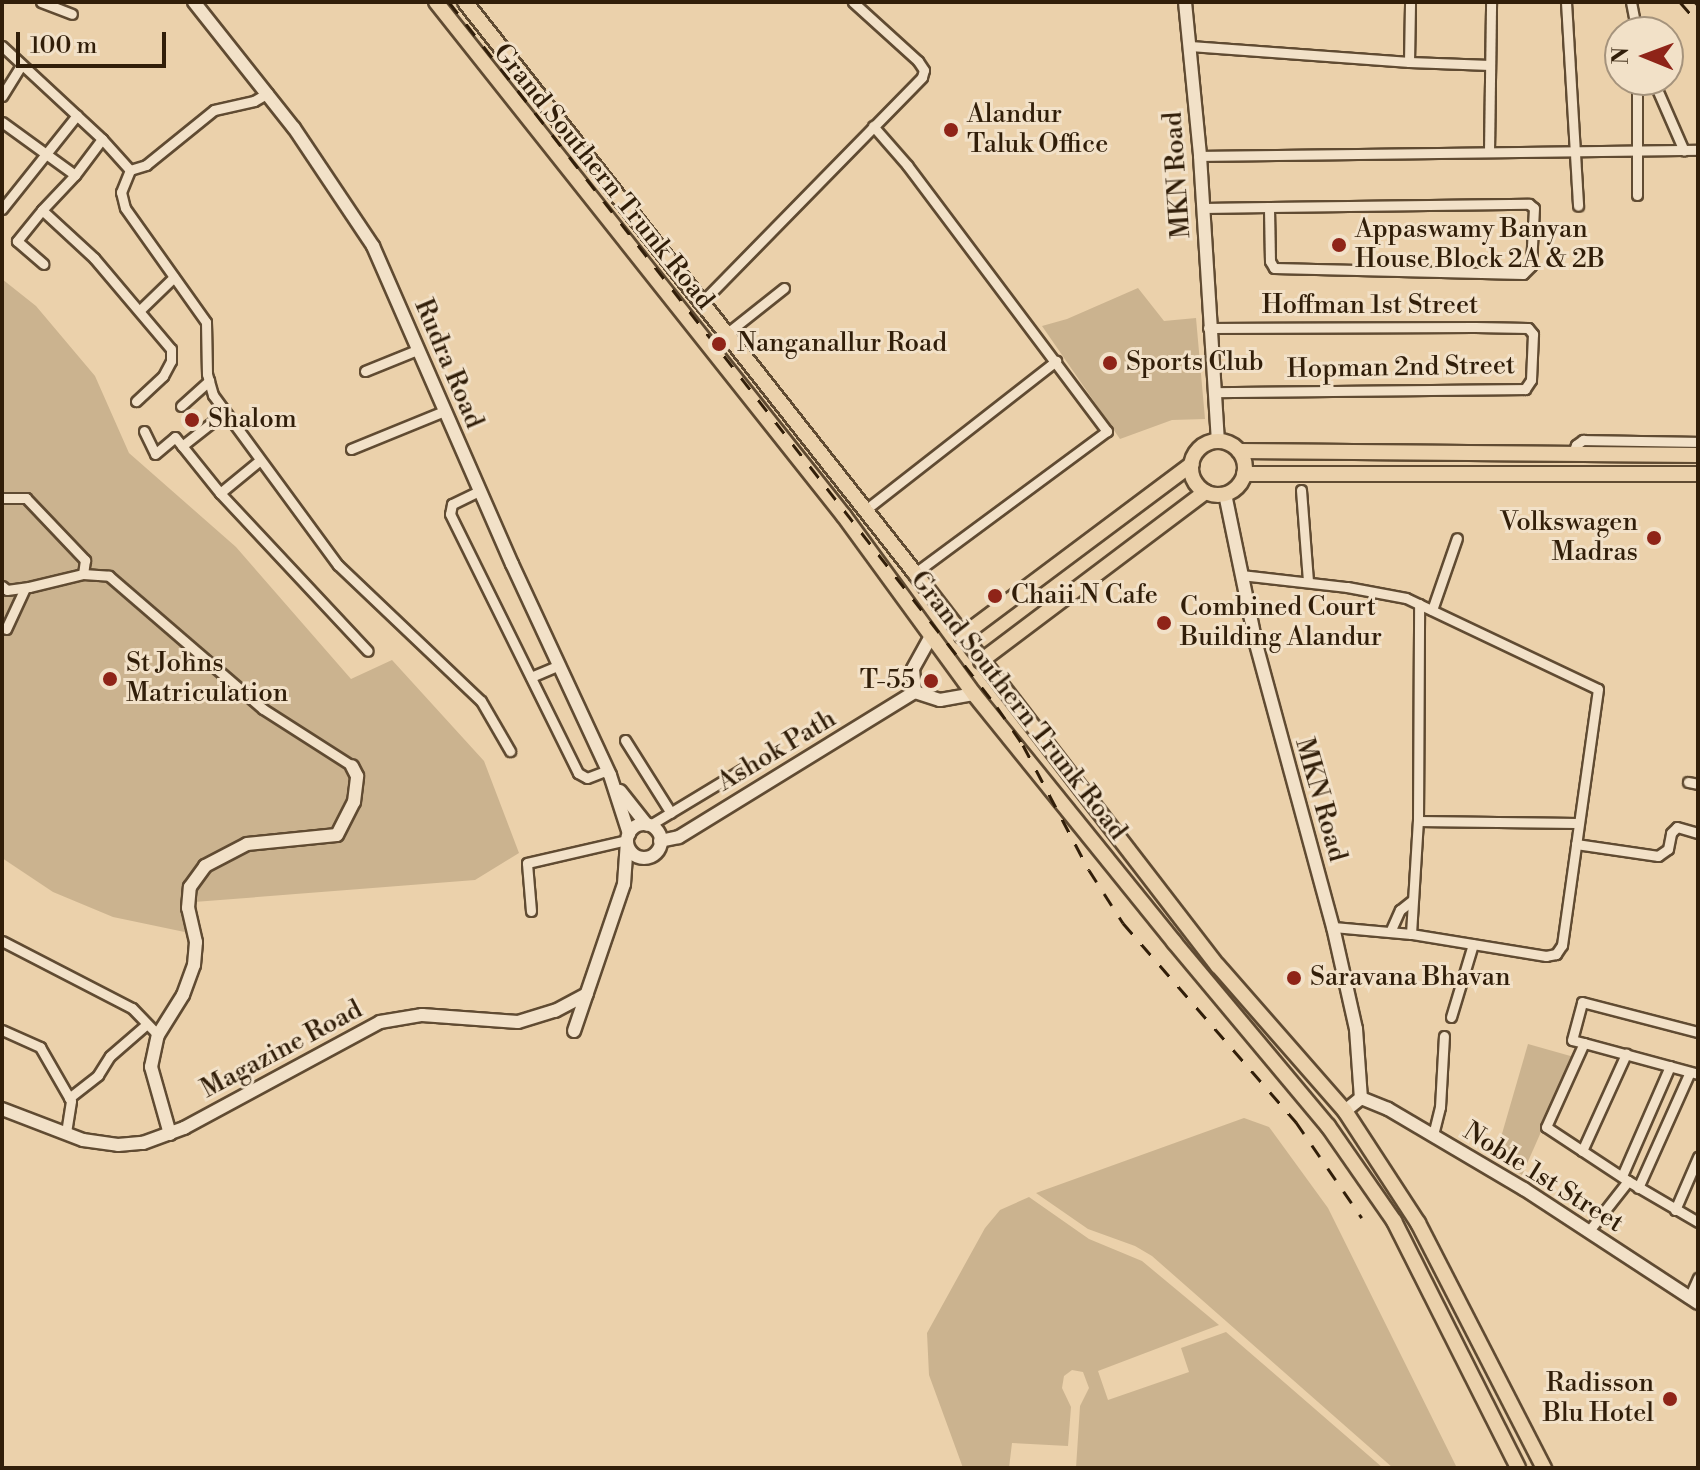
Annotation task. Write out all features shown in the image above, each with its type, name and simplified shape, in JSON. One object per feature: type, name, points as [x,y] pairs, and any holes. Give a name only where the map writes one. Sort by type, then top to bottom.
[{"type":"main road","points":[[440,7],[456,2]]},
{"type":"main road","name":"Grand Southern Trunk Road","points":[[465,2],[915,573],[1218,966],[1345,1111],[1410,1208],[1544,1468]]},
{"type":"main road","name":"Grand Southern Trunk Road","points":[[440,7],[844,516],[930,638],[974,694],[1174,942],[1328,1126],[1394,1221],[1518,1468]]},
{"type":"main road","points":[[962,636],[1192,464],[1202,446],[1218,441],[1239,451],[1698,455]]},
{"type":"main road","points":[[1192,464],[1197,485],[1205,492],[1225,494],[1240,484],[1244,474],[1239,451]]},
{"type":"main road","points":[[1566,474],[1570,455]]},
{"type":"main road","points":[[1244,474],[1698,474]]},
{"type":"main road","points":[[981,661],[1205,492]]},
{"type":"main road","points":[[1328,1126],[1345,1111]]},
{"type":"main road","points":[[1394,1221],[1410,1208]]},
{"type":"street","points":[[41,2],[72,14]]},
{"type":"street","name":"Rudra Road","points":[[194,2],[268,93],[360,224],[609,772],[628,840]]},
{"type":"street","points":[[701,303],[915,85],[924,70],[853,2]]},
{"type":"street","name":"MKN Road","points":[[1185,2],[1200,156],[1208,328],[1218,441]]},
{"type":"street","points":[[1409,62],[1410,2]]},
{"type":"street","points":[[1489,152],[1491,2]]},
{"type":"street","points":[[1566,2],[1578,206]]},
{"type":"street","points":[[2,46],[102,139],[130,170]]},
{"type":"street","points":[[1190,46],[1490,65]]},
{"type":"street","points":[[2,96],[21,66]]},
{"type":"street","points":[[130,170],[146,165],[214,110],[254,101],[268,93]]},
{"type":"street","points":[[1637,96],[1637,195]]},
{"type":"street","points":[[1660,96],[1684,151]]},
{"type":"street","points":[[2,209],[77,115]]},
{"type":"street","points":[[2,122],[75,175]]},
{"type":"street","points":[[873,126],[907,165],[1107,431],[915,573]]},
{"type":"street","points":[[43,264],[17,241],[102,139]]},
{"type":"street","points":[[1200,156],[1698,150]]},
{"type":"street","points":[[130,170],[121,192],[125,208],[206,322],[209,381],[225,412],[338,565],[481,701],[510,751]]},
{"type":"street","points":[[1203,208],[1269,207],[1529,204],[1534,208],[1531,266],[1523,274],[1274,268],[1270,261],[1269,207]]},
{"type":"street","points":[[42,210],[94,258],[171,349],[171,361],[163,376],[136,401]]},
{"type":"street","points":[[140,310],[174,277]]},
{"type":"street","points":[[726,334],[784,288]]},
{"type":"street","name":"Hoffman 1st Street","points":[[1208,328],[1531,329]]},
{"type":"street","name":"Hopman 2nd Street","points":[[1214,392],[1525,389],[1531,380],[1531,329]]},
{"type":"street","points":[[365,371],[417,350]]},
{"type":"street","points":[[864,511],[1056,361]]},
{"type":"street","points":[[181,406],[209,381]]},
{"type":"street","points":[[351,449],[444,411]]},
{"type":"street","points":[[182,446],[225,412]]},
{"type":"street","points":[[144,431],[155,454],[175,437],[220,493],[368,651]]},
{"type":"street","points":[[1570,455],[1583,440],[1698,442]]},
{"type":"street","points":[[220,493],[259,461]]},
{"type":"street","points":[[1301,490],[1308,581]]},
{"type":"street","points":[[479,491],[452,504],[450,514],[578,773],[587,778],[609,772]]},
{"type":"street","name":"MKN Road","points":[[1225,494],[1287,767],[1333,927],[1356,1029],[1361,1098]]},
{"type":"street","points":[[2,498],[26,498],[85,560],[83,574]]},
{"type":"street","points":[[1432,610],[1457,538]]},
{"type":"street","points":[[2,586],[7,590],[83,574],[109,576],[263,709],[352,766],[357,776],[354,802],[337,835],[247,844],[213,861],[197,875],[188,901],[196,942],[194,965],[183,995],[158,1035],[151,1067],[170,1134]]},
{"type":"street","points":[[1241,575],[1308,581],[1392,595],[1419,604],[1598,689],[1562,945],[1556,954],[1546,956],[1411,934],[1333,927]]},
{"type":"street","points":[[6,629],[25,588]]},
{"type":"street","points":[[1411,934],[1418,821],[1419,604]]},
{"type":"street","points":[[930,638],[913,669],[915,692],[940,700],[974,694]]},
{"type":"street","points":[[531,677],[559,665]]},
{"type":"street","name":"Ashok Path","points":[[660,841],[676,838],[915,692]]},
{"type":"street","points":[[625,740],[671,813]]},
{"type":"street","points":[[624,884],[628,840],[639,825],[649,825],[743,769]]},
{"type":"street","name":"Rudra Road","points":[[609,772],[649,825]]},
{"type":"street","points":[[1418,821],[1577,823]]},
{"type":"street","points":[[574,1031],[624,884],[635,866],[655,854],[660,841],[649,825]]},
{"type":"street","points":[[1576,844],[1658,856],[1668,849],[1671,833],[1677,827],[1698,833]]},
{"type":"street","points":[[628,840],[635,856],[645,858]]},
{"type":"street","points":[[531,911],[527,863],[628,840]]},
{"type":"street","points":[[1390,932],[1400,910],[1413,900]]},
{"type":"street","points":[[2,941],[132,1008],[158,1035]]},
{"type":"street","points":[[1451,1017],[1473,944]]},
{"type":"street","name":"Magazine Road","points":[[2,1109],[66,1134],[118,1145],[143,1143],[170,1134],[380,1022],[422,1015],[518,1022],[564,1008],[587,994]]},
{"type":"street","points":[[1638,1188],[1694,1073],[1572,1040],[1582,1002],[1698,1032]]},
{"type":"street","points":[[69,1098],[98,1075],[110,1056],[147,1024]]},
{"type":"street","points":[[2,1030],[40,1047],[69,1098],[66,1134]]},
{"type":"street","points":[[1433,1135],[1440,1107],[1444,1036]]},
{"type":"street","points":[[1584,1043],[1546,1127],[1638,1188],[1698,1222]]},
{"type":"street","points":[[1582,1151],[1626,1054]]},
{"type":"street","points":[[1588,1232],[1625,1178],[1670,1066]]},
{"type":"street","points":[[1345,1111],[1361,1098]]},
{"type":"street","name":"Noble 1st Street","points":[[1361,1098],[1433,1135],[1693,1301]]},
{"type":"street","points":[[1675,1210],[1698,1157]]},
{"type":"street","points":[[1693,1301],[1698,1278]]},
{"type":"shaded area","points":[[2,279],[36,306],[95,376],[129,453],[236,547],[351,679],[392,660],[484,761],[519,853],[475,880],[194,902],[199,935],[113,917],[53,892],[2,858]]},
{"type":"shaded area","points":[[1138,288],[1164,321],[1196,318],[1205,419],[1172,420],[1120,439],[1042,326],[1067,319]]},
{"type":"shaded area","points":[[1528,1044],[1574,1057],[1522,1175],[1500,1161],[1497,1151]]},
{"type":"shaded area","points":[[1244,1118],[1269,1127],[1328,1208],[1457,1468],[1393,1468],[1152,1256],[1135,1246],[1088,1229],[1036,1193]]},
{"type":"shaded area","points":[[1029,1197],[1089,1239],[1142,1261],[1219,1325],[1098,1371],[1108,1400],[1189,1372],[1181,1348],[1226,1332],[1383,1468],[1076,1468],[1080,1406],[1089,1388],[1083,1372],[1072,1370],[1064,1376],[1062,1388],[1071,1407],[1068,1446],[1012,1443],[1009,1468],[963,1468],[929,1375],[927,1333],[985,1228],[1000,1210]]},
{"type":"railway","points":[[449,2],[997,707],[1023,745],[1089,870],[1123,923],[1296,1122],[1362,1218]]},
{"type":"railway","points":[[1680,2],[1698,23]]},
{"type":"railway","points":[[1695,2],[1698,5]]},
{"type":"place","name":"Alandur Taluk Office","points":[[951,130]]},
{"type":"place","name":"Appaswamy Banyan House Block 2A & 2B","points":[[1339,245]]},
{"type":"place","name":"Nanganallur Road","points":[[719,344]]},
{"type":"place","name":"Sports Club","points":[[1110,363]]},
{"type":"place","name":"Shalom","points":[[192,420]]},
{"type":"place","name":"Volkswagen Madras","points":[[1654,538]]},
{"type":"place","name":"Chaii N Cafe","points":[[995,596]]},
{"type":"place","name":"Combined Court Building Alandur","points":[[1164,623]]},
{"type":"place","name":"St Johns Matriculation","points":[[110,679]]},
{"type":"place","name":"T-55","points":[[931,681]]},
{"type":"place","name":"Saravana Bhavan","points":[[1294,978]]},
{"type":"place","name":"Radisson Blu Hotel","points":[[1670,1399]]}]
